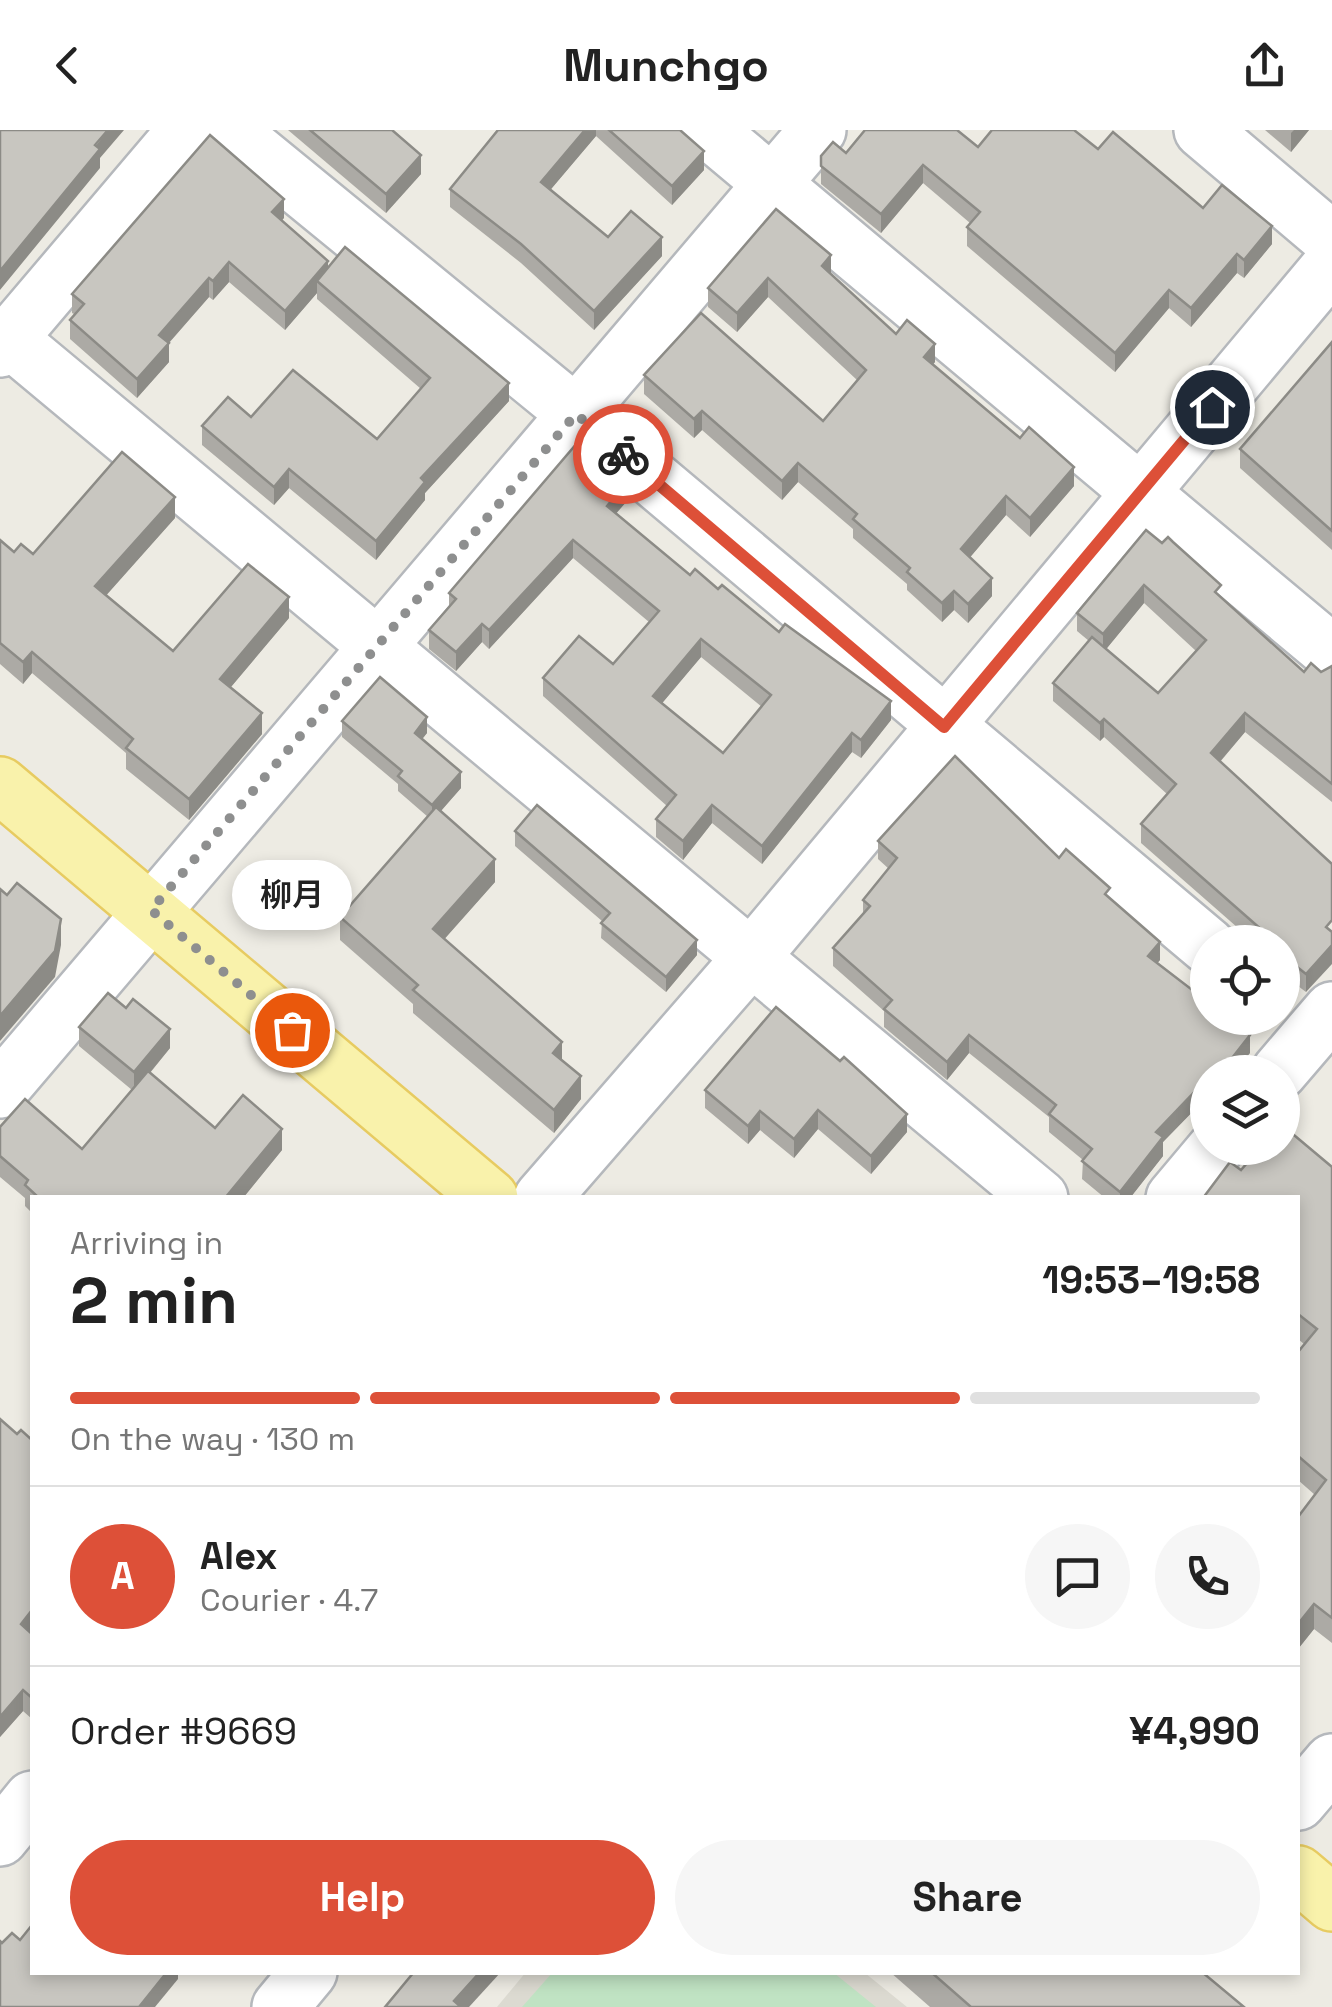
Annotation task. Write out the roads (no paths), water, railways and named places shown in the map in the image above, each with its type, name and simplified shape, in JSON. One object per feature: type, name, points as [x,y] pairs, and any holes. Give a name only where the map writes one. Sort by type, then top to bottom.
[{"type":"main road","points":[[0,784],[486,1195]]},
{"type":"main road","points":[[1300,1876],[1332,1903]]},
{"type":"street","points":[[186,130],[4,344],[378,645],[749,960],[1036,1195]]},
{"type":"street","points":[[229,130],[576,414],[1190,931]]},
{"type":"street","points":[[708,130],[1332,653]]},
{"type":"street","points":[[0,1090],[818,130]]},
{"type":"street","points":[[1202,130],[1332,240]]},
{"type":"street","points":[[545,1195],[749,960],[1332,264]]},
{"type":"street","points":[[1177,1195],[1202,1165]]},
{"type":"street","points":[[1300,1800],[1332,1762]]},
{"type":"street","points":[[0,1838],[30,1802]]},
{"type":"street","points":[[280,2007],[306,1975]]},
{"type":"place","name":"柳月","points":[[292,1030]]}]
